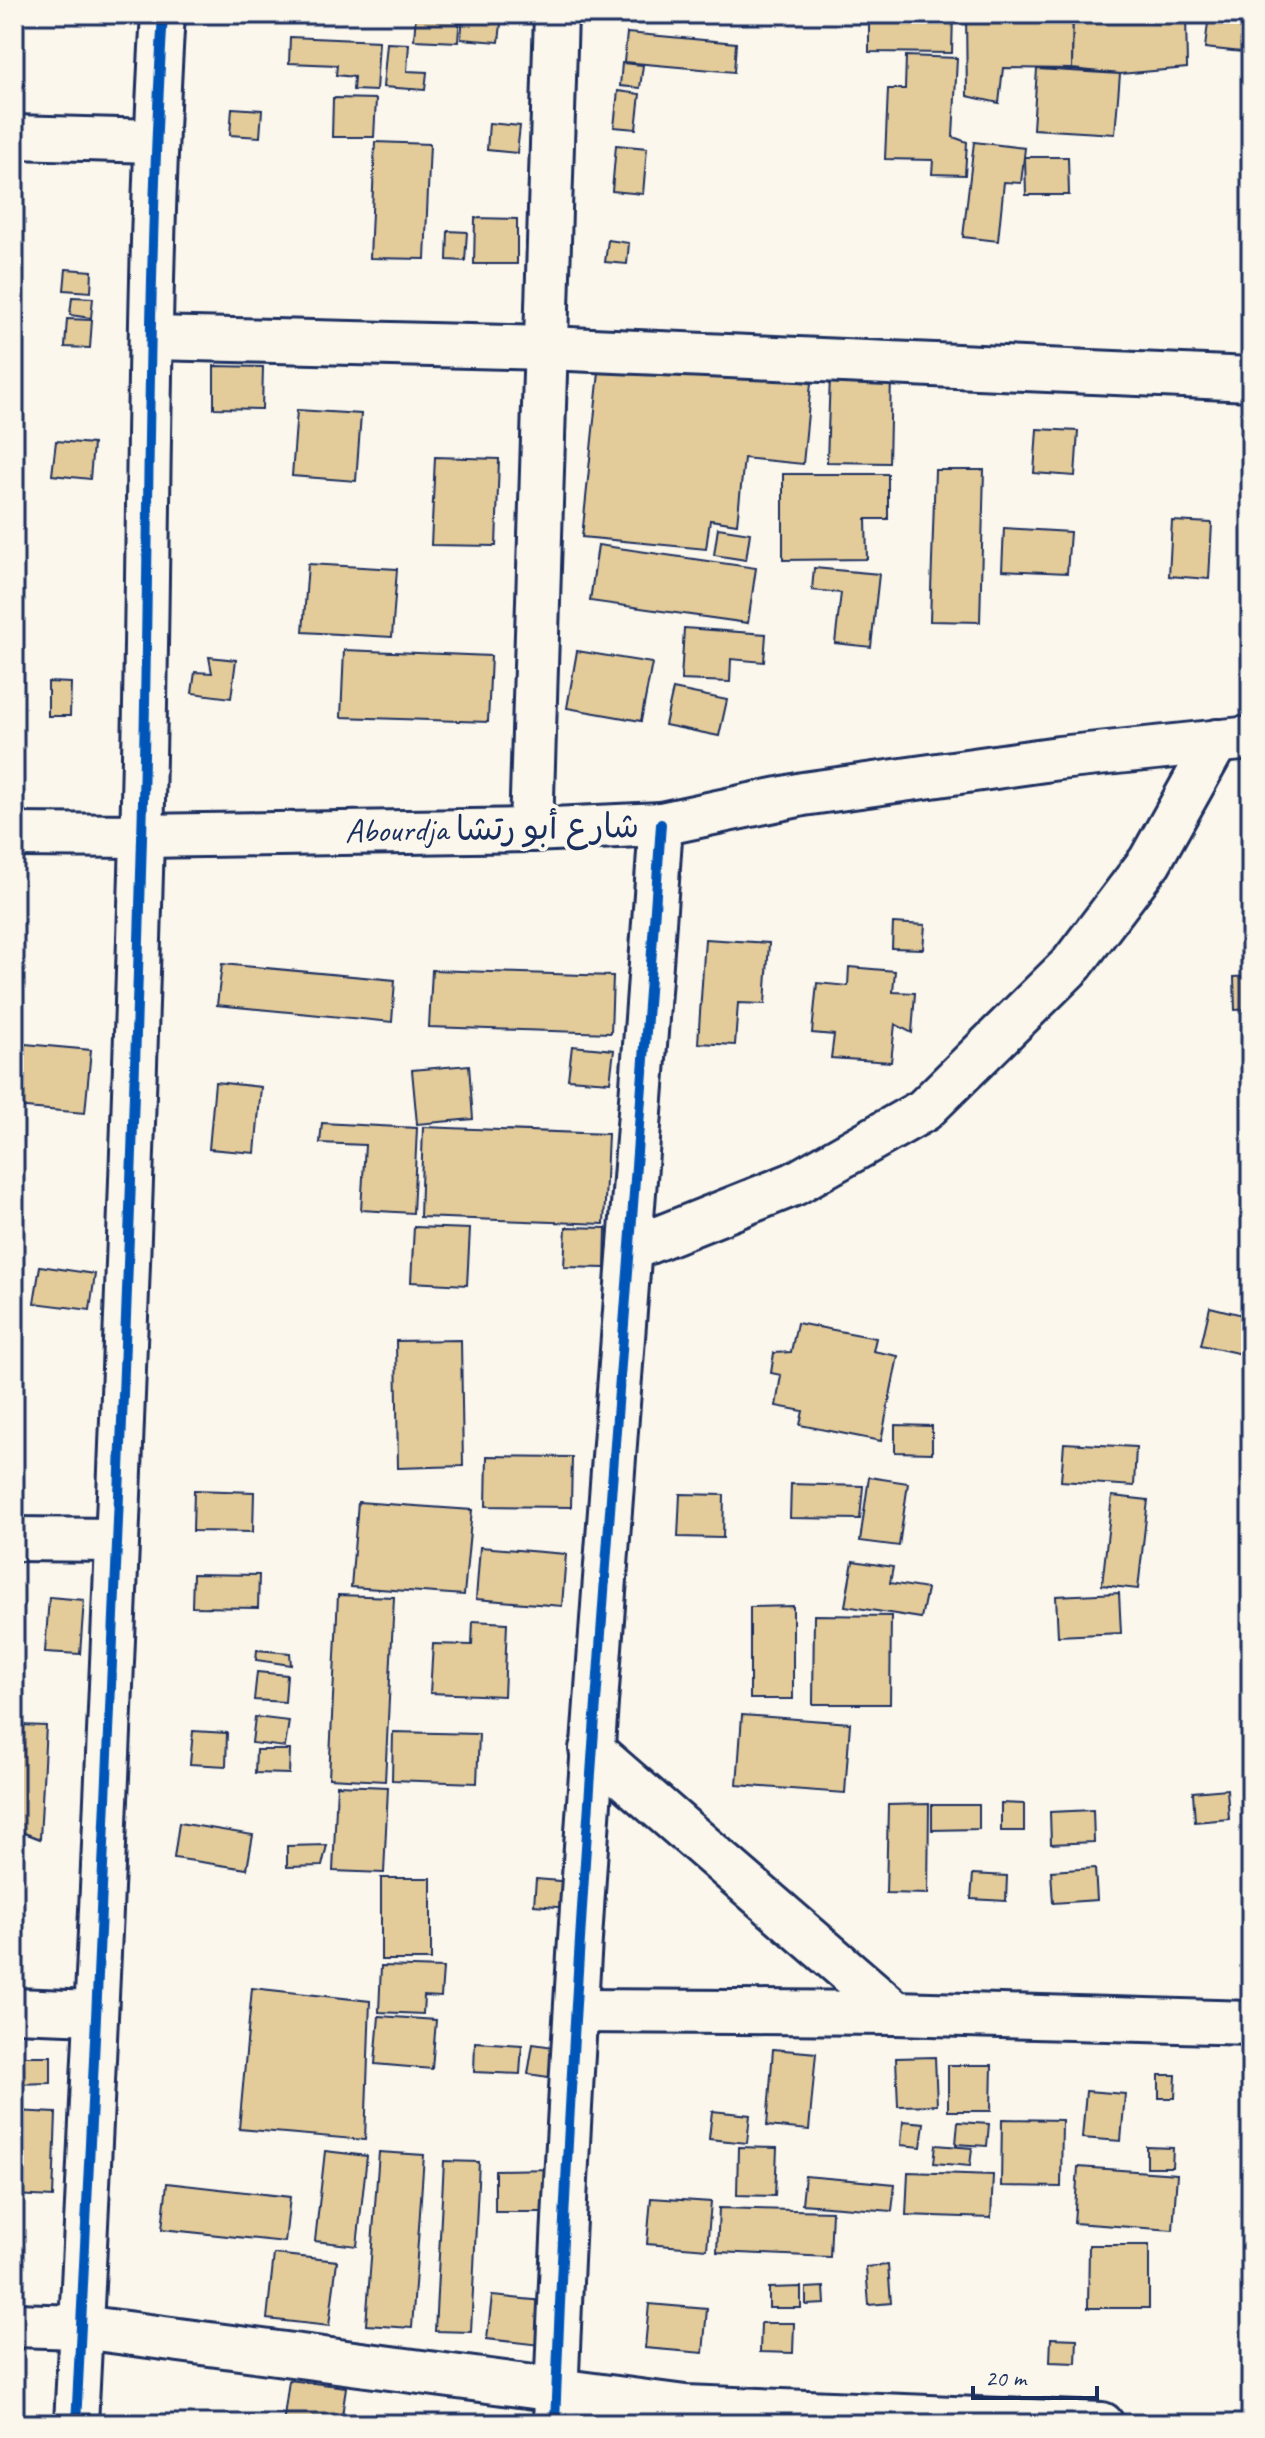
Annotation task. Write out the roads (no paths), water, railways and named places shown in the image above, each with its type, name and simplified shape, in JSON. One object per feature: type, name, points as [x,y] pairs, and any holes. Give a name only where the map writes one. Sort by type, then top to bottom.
[{"type":"street","points":[[76,2424],[116,1540],[143,836],[155,141],[163,14]]},
{"type":"street","points":[[531,830],[556,14]]},
{"type":"street","points":[[14,137],[155,141]]},
{"type":"street","points":[[152,338],[547,348],[1251,379]]},
{"type":"street","points":[[631,1249],[794,1184],[924,1110],[1072,964],[1150,861],[1234,740]]},
{"type":"street","name":"Abourdja شارع أبو رتشا","points":[[14,835],[531,830],[661,824],[803,794],[1059,758],[1234,740]]},
{"type":"street","points":[[556,2407],[591,1749],[661,824]]},
{"type":"street","points":[[14,1539],[116,1540]]},
{"type":"street","points":[[591,1749],[896,2013]]},
{"type":"street","points":[[14,2010],[95,2013]]},
{"type":"street","points":[[577,2011],[896,2013],[1251,2023]]},
{"type":"street","points":[[14,2325],[81,2327],[556,2407],[685,2407],[1102,2424]]}]
